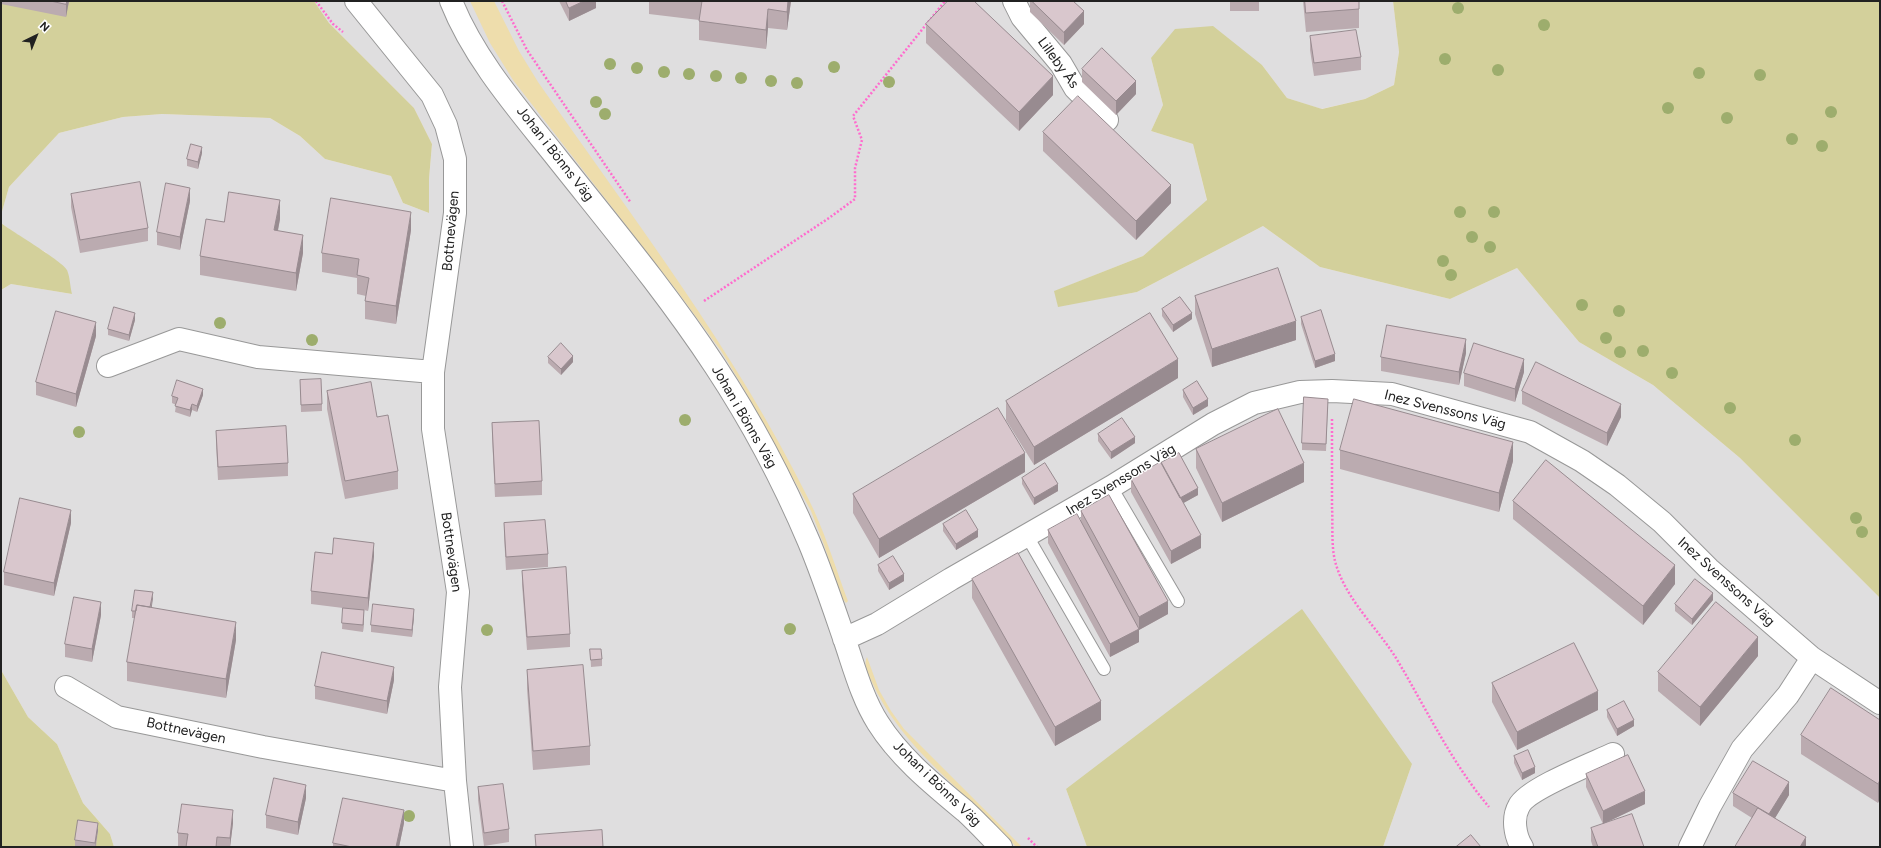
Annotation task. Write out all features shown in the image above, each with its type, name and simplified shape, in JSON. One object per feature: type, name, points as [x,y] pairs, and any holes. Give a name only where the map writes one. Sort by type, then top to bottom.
[{"type":"street","name":"Bottnevägen","points":[[356,1],[432,95],[446,125],[455,159],[455,213],[433,372],[433,429],[458,592],[450,687],[455,781],[462,847]]},
{"type":"street","name":"Johan i Bönns Väg","points":[[451,1],[482,59],[518,109],[641,262],[713,364],[735,398],[770,460],[808,541],[857,679],[878,723],[899,749],[934,785],[966,812],[1001,847]]},
{"type":"street","name":"Lilleby Ås","points":[[1014,1],[1022,17],[1061,64],[1075,88],[1107,120]]},
{"type":"street","points":[[108,366],[179,338],[258,358],[433,372]]},
{"type":"street","name":"Inez Svenssons Väg","points":[[844,639],[877,624],[951,579],[1111,487],[1213,424],[1254,403],[1300,392],[1332,391],[1392,394],[1530,432],[1582,461],[1617,485],[1662,522],[1709,569],[1812,658],[1880,702]]},
{"type":"street","points":[[1690,847],[1710,806],[1742,749],[1788,695],[1812,658]]},
{"type":"street","name":"Bottnevägen","points":[[66,687],[117,717],[263,747],[455,781]]},
{"type":"street","points":[[1522,847],[1516,837],[1515,822],[1519,805],[1544,786],[1613,754]]},
{"type":"lane","points":[[1111,487],[1178,601]]},
{"type":"lane","points":[[1027,536],[1104,668]]},
{"type":"path","points":[[316,1],[333,24],[349,36]]},
{"type":"path","points":[[704,301],[855,199],[855,168],[862,140],[853,116],[945,1]]},
{"type":"path","points":[[1332,391],[1332,530],[1335,560],[1341,577],[1352,598],[1395,657],[1470,784],[1490,807],[1515,822]]},
{"type":"shaded area","points":[[1,1],[314,1],[329,23],[414,108],[432,144],[429,179],[429,213],[403,203],[391,176],[325,159],[300,136],[270,118],[162,114],[123,117],[59,133],[9,187],[1,215]]},
{"type":"shaded area","points":[[314,1],[1393,1],[1399,52],[1394,85],[1365,99],[1321,109],[1287,98],[1262,65],[1151,58],[1163,105],[1151,131],[1193,144],[1207,201],[1143,256],[1055,291],[1058,306],[1137,292],[1263,226],[1320,267],[1450,299],[1517,268],[1579,342],[1653,385],[1740,458],[1880,598],[1880,847],[1383,847],[1412,764],[1066,789],[1087,847],[114,847],[110,834],[83,803],[57,744],[28,717],[1,670],[1,290],[11,284],[72,294],[46,252],[35,247],[1,223],[1,215],[9,187],[59,133],[123,117],[162,114],[270,118],[300,136],[325,159],[391,176],[403,203],[429,213],[429,179],[432,144],[414,108],[329,23]]},
{"type":"shaded area","points":[[470,1],[494,1],[519,51],[538,82],[681,285],[715,337],[779,443],[814,510],[848,601],[846,603],[841,597],[811,511],[741,384],[721,351],[677,291],[513,80],[490,43]]},
{"type":"shaded area","points":[[1393,1],[1880,1],[1880,598],[1740,458],[1653,385],[1579,342],[1517,268],[1450,299],[1320,267],[1263,226],[1137,292],[1058,307],[1054,291],[1143,256],[1207,200],[1193,144],[1151,131],[1163,105],[1151,58],[1175,29],[1213,26],[1262,65],[1287,98],[1322,109],[1365,99],[1394,85],[1399,52]]},
{"type":"shaded area","points":[[1,223],[64,266],[68,273],[72,294],[11,284],[1,290]]},
{"type":"shaded area","points":[[1302,609],[1412,764],[1383,847],[1087,847],[1066,789]]},
{"type":"shaded area","points":[[867,657],[879,690],[891,711],[904,729],[1022,847],[1016,847],[936,769],[899,727],[884,705],[871,680],[866,666]]},
{"type":"shaded area","points":[[1,670],[28,717],[57,744],[83,803],[110,834],[114,847],[1,847]]},
{"type":"building","points":[[51,1],[67,1],[66,4]]},
{"type":"building","points":[[566,1],[584,1],[569,8]]},
{"type":"building","points":[[702,1],[788,1],[787,12],[768,9],[766,30],[699,21]]},
{"type":"building","points":[[948,1],[974,1],[1053,76],[1019,112],[926,24]]},
{"type":"building","points":[[1032,1],[1073,1],[1084,11],[1064,32]]},
{"type":"building","points":[[1305,1],[1359,1],[1359,9],[1306,13]]},
{"type":"building","points":[[1356,30],[1361,57],[1314,63],[1310,36]]},
{"type":"building","points":[[1102,48],[1136,81],[1116,101],[1082,69]]},
{"type":"building","points":[[1078,96],[1171,185],[1136,221],[1043,132]]},
{"type":"building","points":[[191,144],[202,147],[198,162],[187,159]]},
{"type":"building","points":[[140,182],[148,228],[80,240],[71,194]]},
{"type":"building","points":[[166,183],[190,188],[180,237],[157,232]]},
{"type":"building","points":[[229,192],[280,200],[274,230],[303,235],[296,273],[200,256],[206,219],[224,222]]},
{"type":"building","points":[[331,198],[411,212],[396,306],[365,301],[369,278],[357,275],[359,259],[322,253]]},
{"type":"building","points":[[1278,268],[1296,321],[1212,349],[1195,296]]},
{"type":"building","points":[[1180,297],[1192,313],[1173,325],[1162,309]]},
{"type":"building","points":[[114,307],[135,313],[129,335],[108,329]]},
{"type":"building","points":[[1321,310],[1335,354],[1315,361],[1301,317]]},
{"type":"building","points":[[56,311],[96,322],[76,394],[36,382]]},
{"type":"building","points":[[1150,313],[1178,359],[1034,447],[1006,401]]},
{"type":"building","points":[[1387,325],[1466,339],[1459,372],[1381,357]]},
{"type":"building","points":[[561,343],[573,356],[561,369],[548,357]]},
{"type":"building","points":[[1474,343],[1524,359],[1515,389],[1464,373]]},
{"type":"building","points":[[1536,362],[1621,404],[1607,433],[1522,391]]},
{"type":"building","points":[[321,379],[322,404],[301,405],[300,380]]},
{"type":"building","points":[[177,380],[203,389],[197,406],[192,404],[190,410],[175,406],[178,398],[172,396]]},
{"type":"building","points":[[1197,381],[1208,399],[1193,408],[1183,390]]},
{"type":"building","points":[[371,382],[377,417],[388,415],[398,471],[345,481],[327,391]]},
{"type":"building","points":[[1304,397],[1328,399],[1326,444],[1302,443]]},
{"type":"building","points":[[1354,399],[1513,442],[1499,493],[1340,450]]},
{"type":"building","points":[[998,408],[1025,453],[879,539],[853,494]]},
{"type":"building","points":[[1278,409],[1304,463],[1222,503],[1196,449]]},
{"type":"building","points":[[1122,418],[1135,437],[1111,452],[1098,434]]},
{"type":"building","points":[[539,421],[542,481],[495,484],[492,423]]},
{"type":"building","points":[[286,426],[288,463],[218,467],[216,431]]},
{"type":"building","points":[[1179,453],[1198,488],[1180,498],[1161,463]]},
{"type":"building","points":[[1546,460],[1675,565],[1643,606],[1513,501]]},
{"type":"building","points":[[1161,462],[1201,535],[1171,551],[1131,479]]},
{"type":"building","points":[[1045,463],[1058,484],[1034,498],[1022,478]]},
{"type":"building","points":[[1109,495],[1168,601],[1139,617],[1081,511]]},
{"type":"building","points":[[20,498],[71,510],[54,583],[4,572]]},
{"type":"building","points":[[966,510],[978,530],[956,544],[943,524]]},
{"type":"building","points":[[1077,514],[1139,629],[1110,644],[1048,530]]},
{"type":"building","points":[[545,520],[548,554],[506,557],[504,523]]},
{"type":"building","points":[[334,538],[374,543],[368,598],[311,591],[315,552],[332,554]]},
{"type":"building","points":[[1018,553],[1101,701],[1055,727],[972,579]]},
{"type":"building","points":[[893,556],[904,574],[889,583],[878,565]]},
{"type":"building","points":[[566,567],[570,634],[527,637],[522,571]]},
{"type":"building","points":[[1695,579],[1713,593],[1692,619],[1675,604]]},
{"type":"building","points":[[135,590],[153,592],[150,607],[137,605],[136,611],[132,611]]},
{"type":"building","points":[[74,597],[101,602],[92,649],[65,644]]},
{"type":"building","points":[[1716,602],[1758,637],[1700,707],[1658,672]]},
{"type":"building","points":[[373,604],[414,609],[412,630],[371,625]]},
{"type":"building","points":[[137,605],[236,622],[226,679],[127,662]]},
{"type":"building","points":[[343,608],[364,610],[363,625],[342,623]]},
{"type":"building","points":[[1574,643],[1598,691],[1517,732],[1492,683]]},
{"type":"building","points":[[590,649],[601,649],[602,659],[591,660]]},
{"type":"building","points":[[322,652],[394,667],[387,701],[315,686]]},
{"type":"building","points":[[583,665],[590,746],[533,751],[527,670]]},
{"type":"building","points":[[1831,688],[1880,720],[1880,780],[1878,784],[1801,735]]},
{"type":"building","points":[[1624,701],[1634,720],[1617,729],[1607,710]]},
{"type":"building","points":[[1528,750],[1535,767],[1522,773],[1514,756]]},
{"type":"building","points":[[1628,755],[1645,791],[1603,811],[1586,774]]},
{"type":"building","points":[[1753,761],[1789,782],[1769,814],[1733,793]]},
{"type":"building","points":[[274,778],[306,785],[298,822],[266,815]]},
{"type":"building","points":[[503,784],[509,829],[484,833],[478,787]]},
{"type":"building","points":[[343,798],[404,810],[396,847],[352,847],[333,843]]},
{"type":"building","points":[[182,804],[233,810],[230,838],[217,837],[216,847],[186,847],[188,834],[178,833]]},
{"type":"building","points":[[1758,808],[1806,837],[1800,847],[1735,847]]},
{"type":"building","points":[[1632,814],[1644,847],[1598,847],[1591,828]]},
{"type":"building","points":[[78,820],[98,823],[95,843],[75,840]]},
{"type":"building","points":[[602,830],[603,847],[536,847],[535,835]]},
{"type":"building","points":[[1471,835],[1481,847],[1456,847]]}]
